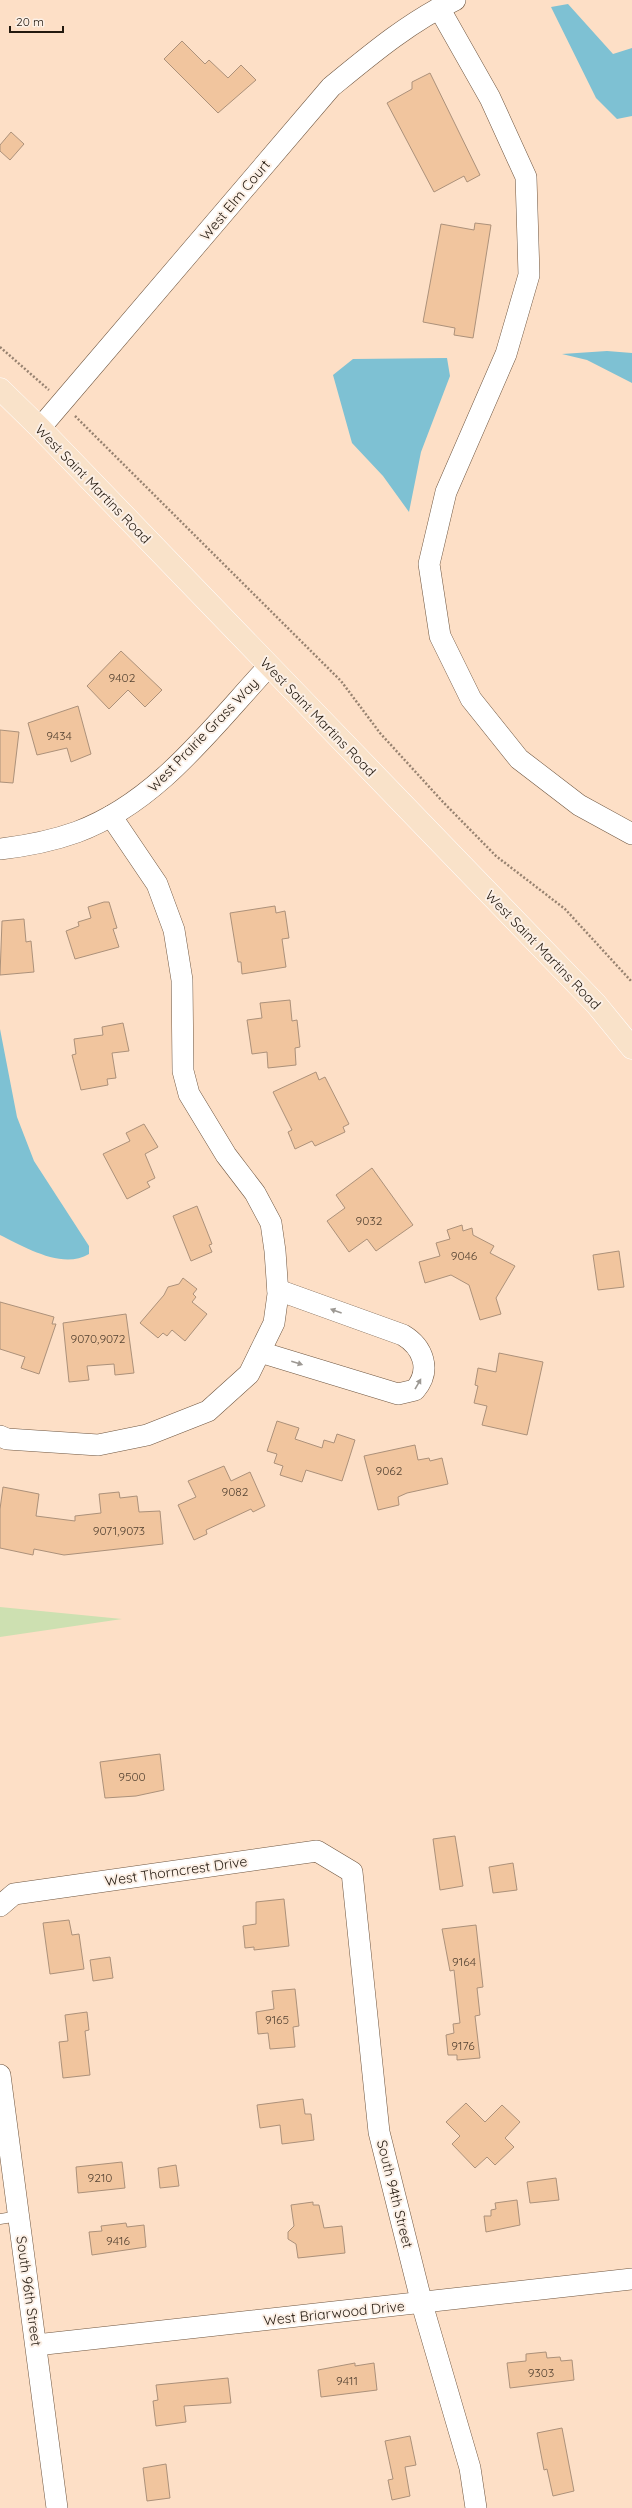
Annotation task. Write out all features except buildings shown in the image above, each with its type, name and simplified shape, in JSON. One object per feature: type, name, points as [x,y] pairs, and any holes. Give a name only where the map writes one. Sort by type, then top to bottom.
[{"type":"main road","name":"West Saint Martins Road","points":[[0,389],[40,428],[596,1004],[632,1048]]},
{"type":"street","name":"West Elm Court","points":[[40,428],[331,87],[380,46],[447,4]]},
{"type":"street","points":[[447,4],[526,177],[529,275],[506,354],[446,492],[429,564],[440,636],[471,699],[519,759],[579,805],[632,834]]},
{"type":"street","name":"West Prairie Grass Way","points":[[0,849],[33,845],[77,832],[111,816],[146,794],[184,759],[269,666]]},
{"type":"street","points":[[0,1436],[7,1439],[98,1445],[147,1435],[208,1411],[249,1374],[274,1323],[278,1290],[271,1223],[255,1193],[226,1155],[190,1094],[183,1071],[182,980],[174,930],[157,884],[111,816]]},
{"type":"street","points":[[260,1352],[398,1394],[415,1390],[423,1374],[421,1352],[415,1342],[403,1335],[278,1290]]},
{"type":"street","name":"West Thorncrest Drive","points":[[0,1906],[14,1894],[317,1851],[352,1872]]},
{"type":"street","name":"South 94th Street","points":[[352,1872],[379,2132],[422,2304],[470,2468],[476,2508]]},
{"type":"street","name":"South 96th Street","points":[[0,2075],[10,2218],[36,2345],[57,2508]]},
{"type":"street","name":"West Briarwood Drive","points":[[36,2345],[632,2280]]},
{"type":"path","points":[[0,347],[38,379],[341,682],[402,760],[464,824],[517,874],[565,909],[632,982]]},
{"type":"green space","points":[[0,1607],[122,1619],[0,1637]]},
{"type":"water","points":[[568,4],[613,54],[632,48],[632,116],[617,119],[596,98],[551,7]]},
{"type":"water","points":[[607,351],[632,353],[632,383],[587,360],[562,354]]},
{"type":"water","points":[[447,358],[450,376],[421,452],[409,512],[383,476],[352,443],[333,375],[353,359]]},
{"type":"water","points":[[0,1029],[17,1117],[34,1161],[89,1246],[89,1254],[78,1258],[56,1258],[32,1251],[0,1235]]}]
